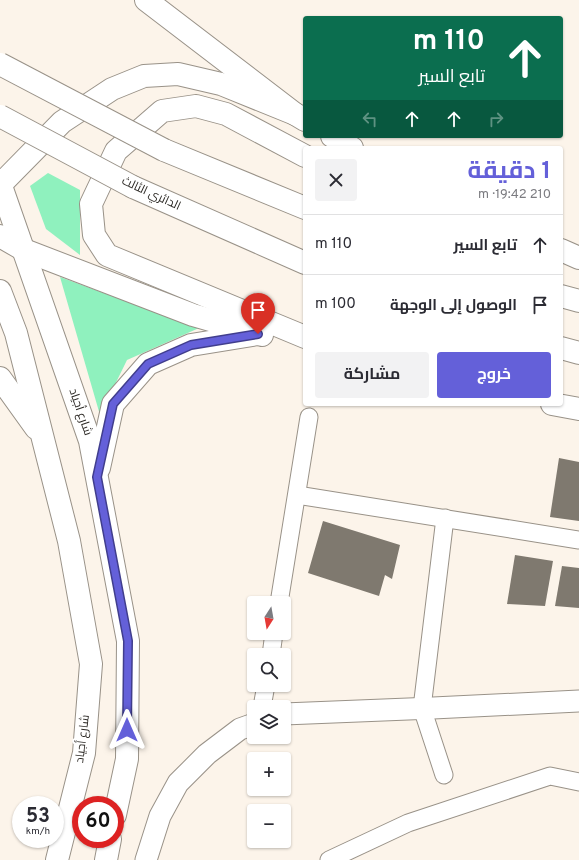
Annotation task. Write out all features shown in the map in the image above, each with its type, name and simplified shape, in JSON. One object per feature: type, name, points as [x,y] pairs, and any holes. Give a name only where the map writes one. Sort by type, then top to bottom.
[{"type":"main road","points":[[146,0],[300,117]]},
{"type":"main road","points":[[0,64],[164,150],[303,207]]},
{"type":"main road","points":[[0,184],[62,122],[112,89],[144,76],[178,74],[221,84],[300,117]]},
{"type":"main road","points":[[303,155],[226,114],[196,106],[162,111],[116,151],[91,204],[94,235],[107,255],[303,336]]},
{"type":"main road","name":"الدائري الثالث","points":[[0,116],[133,186],[303,262]]},
{"type":"main road","points":[[335,138],[349,146]]},
{"type":"main road","name":"شارع أجياد","points":[[0,184],[90,441],[128,641],[127,759],[119,796]]},
{"type":"main road","points":[[0,236],[24,250],[193,315],[303,347]]},
{"type":"main road","points":[[563,251],[579,258]]},
{"type":"main road","name":"شارع أجياد","points":[[0,291],[16,333],[69,540],[91,664],[84,753],[57,860]]},
{"type":"main road","points":[[563,297],[579,301]]},
{"type":"main road","points":[[97,477],[113,404],[148,364],[191,345],[258,334]]},
{"type":"main road","points":[[563,349],[579,353]]},
{"type":"main road","points":[[0,378],[43,439]]},
{"type":"main road","points":[[563,406],[579,409]]},
{"type":"main road","points":[[106,860],[108,848]]},
{"type":"street","points":[[280,596],[309,417]]},
{"type":"street","points":[[297,494],[579,540]]},
{"type":"street","points":[[444,775],[422,708],[445,518]]},
{"type":"street","points":[[291,714],[579,701]]},
{"type":"street","points":[[146,860],[160,816],[178,783],[207,754],[240,729],[247,726]]},
{"type":"street","points":[[329,860],[408,823],[550,776],[579,782]]},
{"type":"green space","points":[[48,173],[80,190],[80,255],[46,229],[30,186]]},
{"type":"green space","points":[[60,277],[199,328],[127,360],[100,415]]},
{"type":"building","points":[[559,458],[579,462],[579,521],[550,517]]},
{"type":"building","points":[[323,521],[400,545],[392,579],[385,575],[379,596],[308,573]]},
{"type":"building","points":[[515,555],[553,561],[545,606],[507,604]]},
{"type":"building","points":[[562,566],[579,568],[579,608],[555,606]]},
{"type":"route","points":[[127,730],[128,641],[97,477],[113,404],[148,364],[191,345],[258,334]]}]
